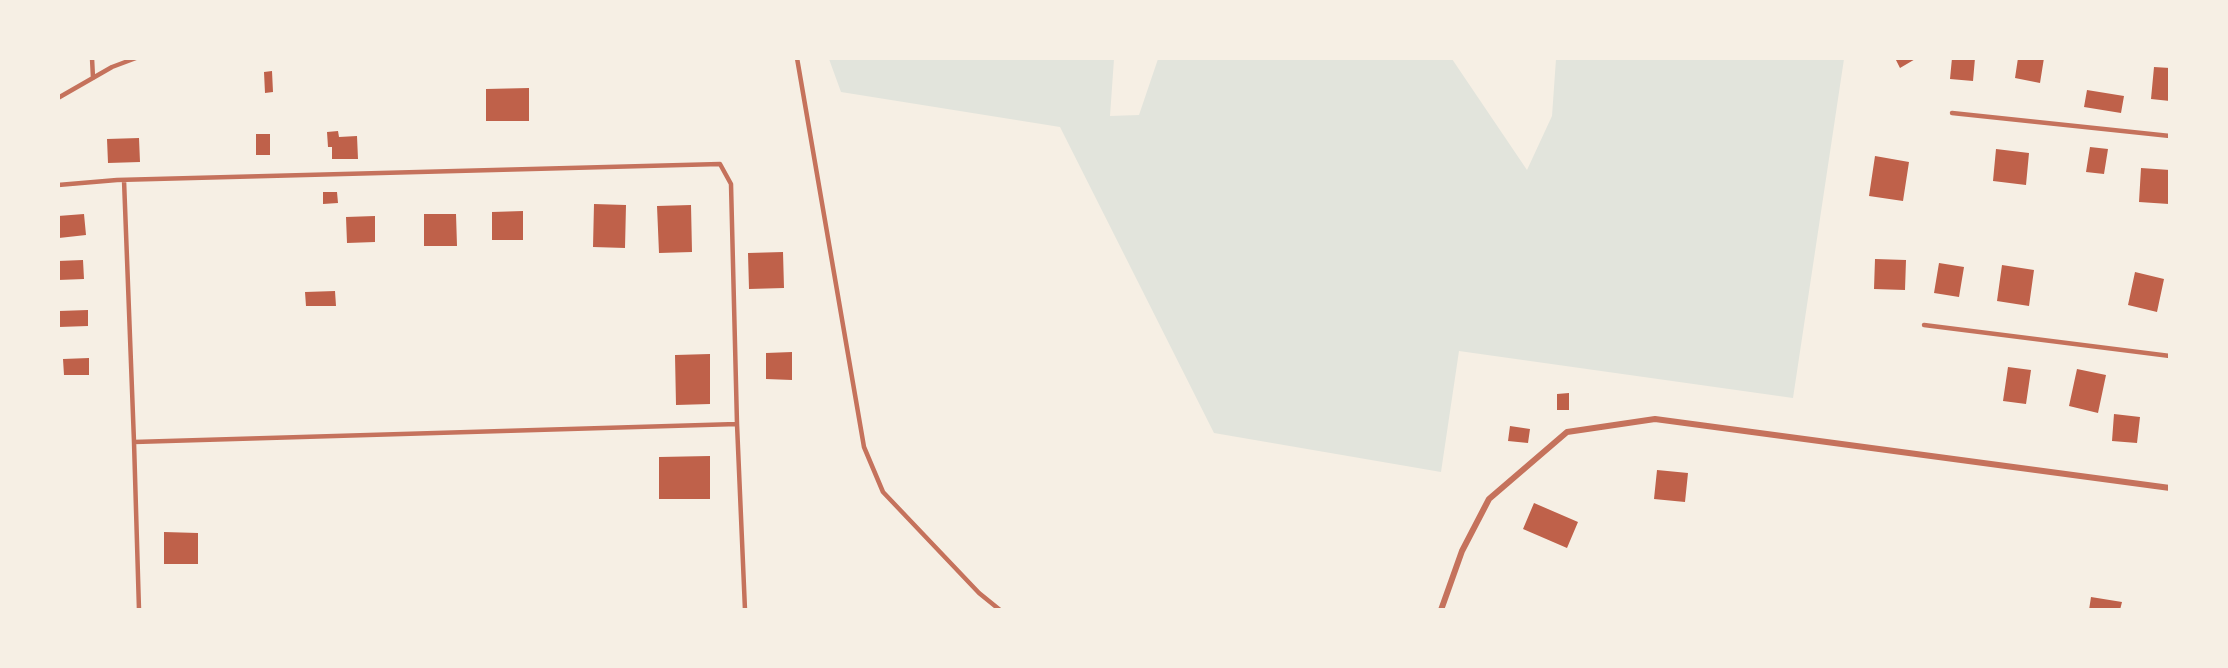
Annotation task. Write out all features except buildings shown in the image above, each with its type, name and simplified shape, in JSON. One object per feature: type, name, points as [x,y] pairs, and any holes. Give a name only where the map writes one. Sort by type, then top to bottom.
[{"type":"street","points":[[1442,609],[1462,551],[1489,499],[1567,432],[1655,419],[2169,488]]},
{"type":"lane","points":[[92,58],[93,78]]},
{"type":"lane","points":[[58,98],[112,67],[136,58]]},
{"type":"lane","points":[[797,58],[864,447],[883,492],[979,594],[1000,609]]},
{"type":"lane","points":[[1952,113],[2169,136]]},
{"type":"lane","points":[[58,185],[124,180],[720,164],[731,184],[737,424],[745,609]]},
{"type":"lane","points":[[124,180],[135,442],[139,609]]},
{"type":"lane","points":[[1924,325],[2169,356]]},
{"type":"lane","points":[[135,442],[737,424]]},
{"type":"shaded area","points":[[829,59],[1114,59],[1110,116],[1139,115],[1158,59],[1452,59],[1527,170],[1552,116],[1556,59],[1844,59],[1793,398],[1459,351],[1441,472],[1214,433],[1060,127],[841,92]]}]
